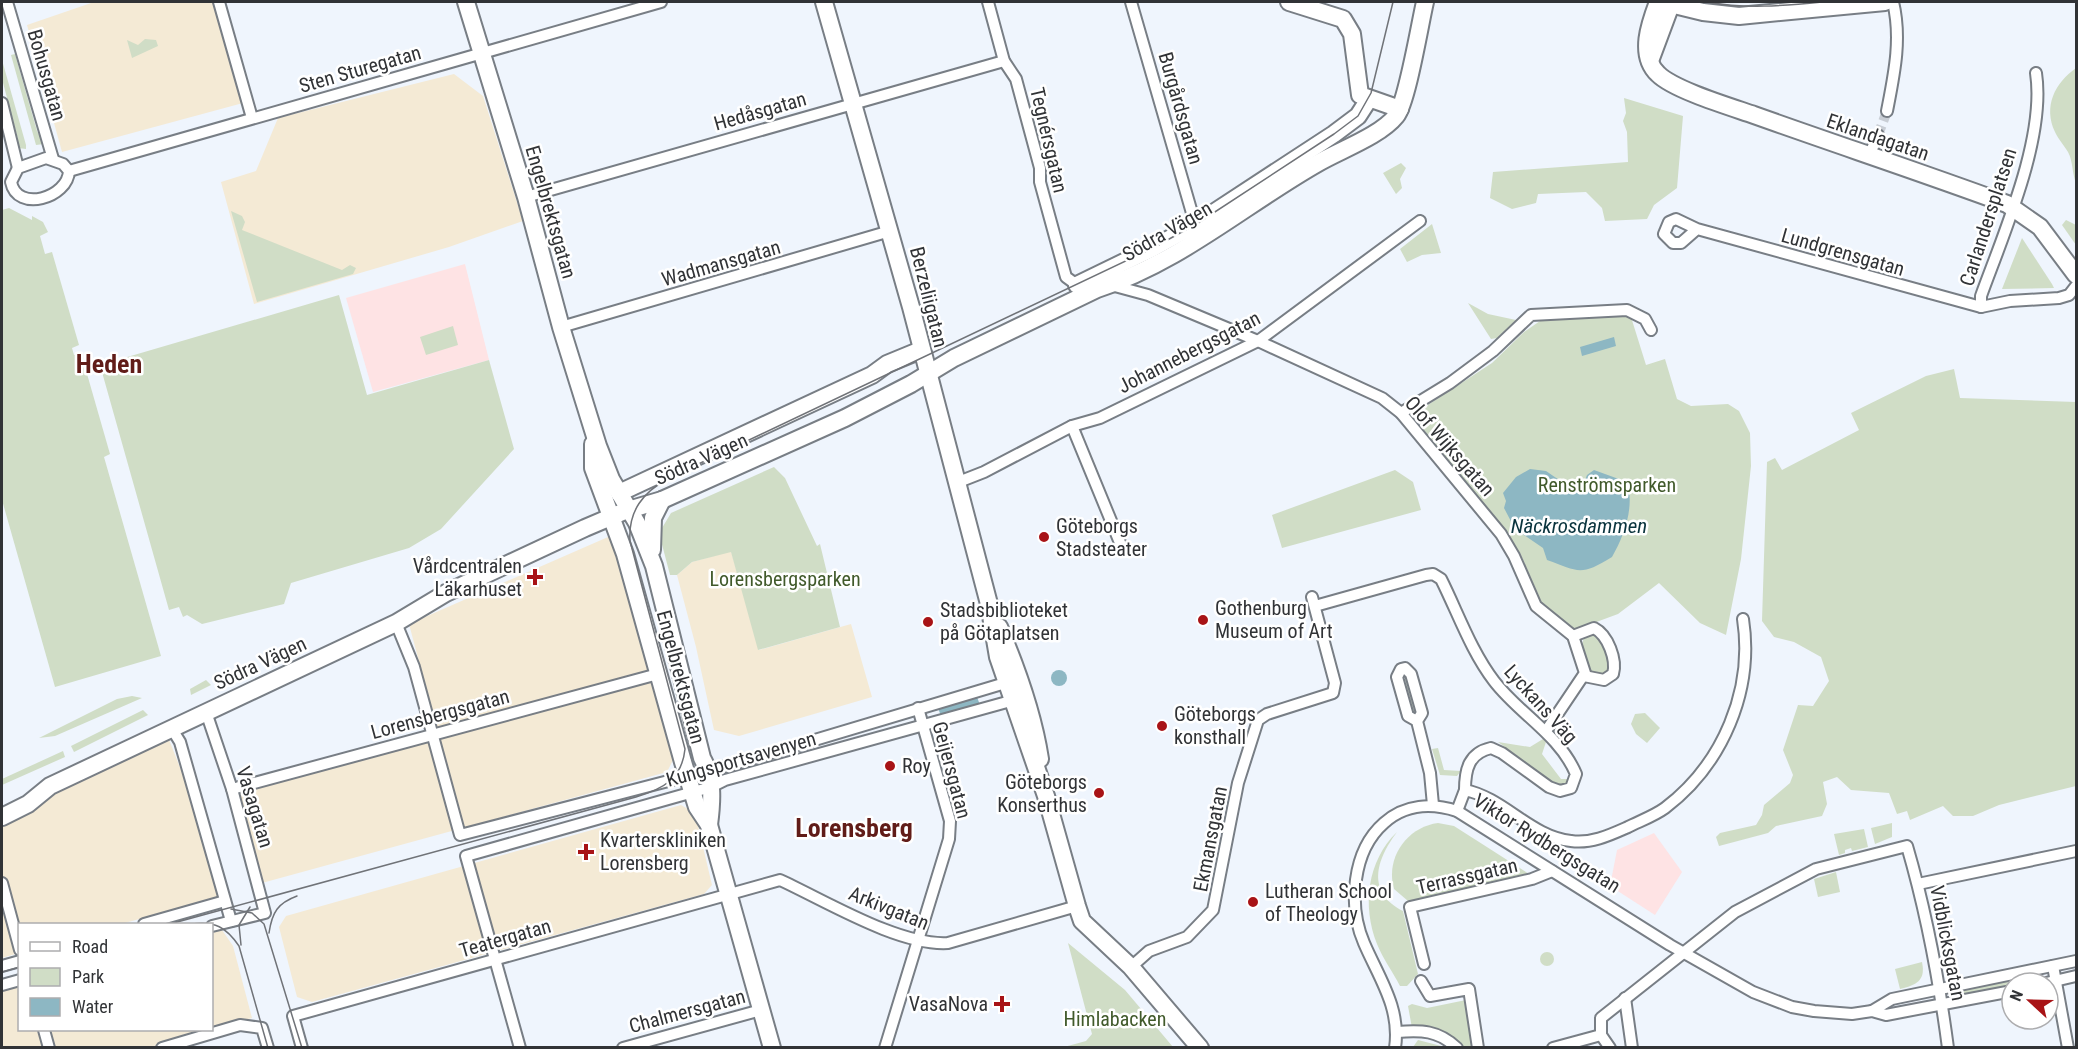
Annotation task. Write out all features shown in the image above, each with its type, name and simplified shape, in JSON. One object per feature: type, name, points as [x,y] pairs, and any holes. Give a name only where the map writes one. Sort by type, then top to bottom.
[{"type":"street","name":"Bohusgatan","points":[[7,2],[53,159]]},
{"type":"street","points":[[219,2],[252,118]]},
{"type":"street","name":"Engelbrektsgatan","points":[[466,2],[526,197],[561,327],[594,434],[654,566],[702,758],[709,770],[712,803],[709,825]]},
{"type":"street","name":"Sten Sturegatan","points":[[69,171],[661,2]]},
{"type":"street","name":"Berzeliigatan","points":[[824,2],[890,231],[989,604],[1010,653],[1012,681]]},
{"type":"street","name":"Tegnérsgatan","points":[[988,2],[1004,61],[1016,79],[1040,168],[1040,182],[1066,277],[1077,285]]},
{"type":"street","name":"Burgårdsgatan","points":[[1131,2],[1192,213],[1198,223]]},
{"type":"street","points":[[1289,2],[1343,19],[1352,34],[1358,91],[1363,98],[1400,109],[1425,2]]},
{"type":"street","points":[[1666,2],[1703,12],[1740,16],[1885,2]]},
{"type":"street","name":"Eklandagatan","points":[[1666,2],[1650,61],[1658,74],[1666,80],[1705,97],[2013,207],[2040,226],[2076,275]]},
{"type":"street","points":[[1887,111],[1896,68],[1898,40],[1893,2]]},
{"type":"street","name":"Hedåsgatan","points":[[526,197],[1004,61]]},
{"type":"street","name":"Carlandersplatsen","points":[[2036,74],[2035,121],[2027,161],[1981,296],[1981,307],[2010,301],[2059,298],[2069,295],[2076,286]]},
{"type":"street","name":"Södra Vägen","points":[[1077,285],[1198,223],[1334,134],[1358,116],[1369,99]]},
{"type":"street","points":[[2,103],[18,168]]},
{"type":"street","name":"Södra Vägen","points":[[2,817],[28,804],[50,786],[396,622],[446,593],[612,516],[662,500],[844,418],[954,358],[1097,289],[1164,262],[1318,163],[1374,132],[1392,120],[1400,109]]},
{"type":"street","points":[[1869,156],[1878,135]]},
{"type":"street","points":[[40,159],[53,159],[69,171],[62,188],[41,199],[26,198],[6,188],[18,168],[40,159]]},
{"type":"street","name":"Johannebergsgatan","points":[[956,483],[984,472],[1072,426],[1100,418],[1258,341],[1420,221]]},
{"type":"street","name":"Lundgrensgatan","points":[[1697,229],[1981,307]]},
{"type":"street","name":"Wadmansgatan","points":[[561,327],[890,231]]},
{"type":"street","points":[[1144,271],[1140,281],[1148,295]]},
{"type":"street","name":"Olof Wijksgatan","points":[[1111,285],[1148,295],[1258,341],[1382,398],[1401,413],[1501,534],[1515,556],[1536,606],[1573,636]]},
{"type":"street","points":[[1401,413],[1450,383],[1493,351],[1531,315],[1627,310],[1645,319],[1651,330]]},
{"type":"street","name":"Södra Vägen","points":[[619,493],[872,375],[887,364],[921,350]]},
{"type":"street","points":[[1072,426],[1123,550]]},
{"type":"street","name":"Engelbrektsgatan","points":[[594,434],[593,468],[625,554],[697,807],[709,825],[772,1047]]},
{"type":"street","name":"Engelbrektsgatan","points":[[654,566],[651,532],[654,513],[662,500]]},
{"type":"street","name":"Lyckans Väg","points":[[1267,714],[1333,693],[1335,682],[1313,602],[1426,575],[1437,575],[1494,681],[1546,731],[1575,772],[1575,781],[1571,788],[1560,790],[1549,787],[1493,748],[1480,752],[1471,759],[1466,770],[1465,790]]},
{"type":"street","points":[[1457,811],[1465,790],[1486,795],[1544,832],[1573,842],[1596,839],[1664,809],[1685,791],[1710,760],[1730,724],[1744,679],[1746,641],[1743,619]]},
{"type":"street","points":[[396,622],[414,667],[432,735]]},
{"type":"street","points":[[1546,731],[1584,676],[1584,665],[1573,636],[1594,628],[1602,633],[1615,665],[1613,674],[1604,681],[1584,676]]},
{"type":"street","name":"Lorensbergsgatan","points":[[232,789],[658,674]]},
{"type":"street","points":[[1012,681],[1019,703],[1036,733],[1046,796],[1082,921],[1131,967],[1200,1047]]},
{"type":"street","name":"Kungsportsavenyen","points":[[432,735],[460,835],[738,763],[1012,681]]},
{"type":"street","name":"Kungsportsavenyen","points":[[496,960],[466,856],[711,787],[725,780],[922,726],[1019,703]]},
{"type":"street","name":"Geijersgatan","points":[[885,1047],[949,839],[950,821],[918,708]]},
{"type":"street","name":"Vasagatan","points":[[206,712],[232,789],[265,913],[231,921]]},
{"type":"street","name":"Ekmansgatan","points":[[1131,967],[1149,951],[1187,937],[1213,910],[1246,753],[1257,723],[1267,714]]},
{"type":"street","points":[[1417,722],[1430,772],[1433,805]]},
{"type":"street","points":[[172,729],[180,742],[231,921],[213,926]]},
{"type":"street","name":"Viktor Rydbergsgatan","points":[[1395,1047],[1397,1032],[1389,995],[1360,930],[1356,907],[1357,874],[1365,848],[1381,825],[1400,813],[1433,805],[1457,811],[1682,952],[1753,992],[1792,1007],[1831,1013],[1872,1011],[1887,1015],[2000,994]]},
{"type":"street","name":"Vidblicksgatan","points":[[1682,952],[1735,912],[1803,875],[1907,846],[1918,884],[1948,1047]]},
{"type":"street","points":[[1918,884],[2076,851]]},
{"type":"street","name":"Terrassgatan","points":[[1424,964],[1410,907],[1532,879],[1552,871]]},
{"type":"street","name":"Arkivgatan","points":[[727,893],[780,880],[917,941],[948,943],[1077,906]]},
{"type":"street","points":[[2,883],[18,943]]},
{"type":"street","name":"Teatergatan","points":[[302,1047],[293,1016],[727,893]]},
{"type":"street","points":[[148,923],[225,901]]},
{"type":"street","points":[[1610,1047],[1601,1035],[1601,1018],[1682,952]]},
{"type":"street","points":[[496,960],[520,1047]]},
{"type":"street","name":"Viktor Rydbergsgatan","points":[[1872,1011],[1892,999],[2076,961]]},
{"type":"street","points":[[2,966],[18,962]]},
{"type":"street","points":[[2052,971],[2053,966]]},
{"type":"street","points":[[2060,980],[2076,976]]},
{"type":"street","points":[[2,985],[18,981]]},
{"type":"street","points":[[1421,981],[1430,996],[1469,989],[1478,1047]]},
{"type":"street","points":[[1625,998],[1632,1047]]},
{"type":"street","name":"Chalmersgatan","points":[[623,1047],[761,1010]]},
{"type":"street","points":[[2060,1016],[2068,1047]]},
{"type":"street","points":[[162,1047],[240,1025],[262,1028],[268,1047]]},
{"type":"street","points":[[1397,1032],[1424,1030],[1438,1034],[1457,1047]]},
{"type":"street","points":[[45,1031],[49,1047]]},
{"type":"street","points":[[1553,1047],[1601,1035]]},
{"type":"shaded area","points":[[94,2],[213,2],[243,103],[62,152],[27,25]]},
{"type":"shaded area","points":[[454,74],[483,96],[523,221],[449,247],[254,304],[221,182],[256,171],[278,118]]},
{"type":"shaded area","points":[[465,264],[489,360],[373,392],[346,298]]},
{"type":"shaded area","points":[[608,537],[615,540],[676,754],[667,772],[262,883],[236,794],[439,737],[409,624]]},
{"type":"shaded area","points":[[731,551],[759,650],[851,624],[872,697],[739,736],[714,730],[677,575],[692,562]]},
{"type":"shaded area","points":[[168,737],[199,816],[220,897],[125,923],[18,923],[18,953],[2,958],[2,820]]},
{"type":"shaded area","points":[[681,805],[695,813],[712,885],[704,894],[312,1002],[297,997],[279,927],[286,916]]},
{"type":"shaded area","points":[[1654,833],[1682,872],[1655,915],[1610,886],[1617,850]]},
{"type":"shaded area","points":[[222,930],[233,946],[252,1018],[213,1029],[213,933]]},
{"type":"shaded area","points":[[18,985],[18,1031],[207,1031],[151,1047],[2,1047],[2,990]]},
{"type":"green space","points":[[145,39],[156,40],[158,46],[132,58],[127,40],[138,45]]},
{"type":"green space","points":[[15,54],[37,131],[44,144],[36,145],[11,55]]},
{"type":"green space","points":[[2,60],[26,149],[18,148],[18,139],[2,79]]},
{"type":"green space","points":[[2076,68],[2076,183],[2070,156],[2055,132],[2050,113],[2057,88]]},
{"type":"green space","points":[[1624,98],[1683,116],[1677,188],[1654,205],[1647,219],[1605,221],[1602,208],[1586,192],[1538,194],[1536,203],[1512,209],[1490,198],[1493,172],[1628,162],[1627,132],[1623,121],[1626,113]]},
{"type":"green space","points":[[1401,163],[1406,168],[1400,179],[1402,188],[1396,194],[1383,173]]},
{"type":"green space","name":"Heden","points":[[9,208],[32,220],[32,216],[43,222],[48,232],[40,236],[45,254],[52,252],[79,345],[72,348],[74,355],[81,353],[110,454],[104,457],[161,656],[55,687],[2,500],[2,210]]},
{"type":"green space","points":[[231,211],[242,216],[245,222],[242,230],[342,270],[350,265],[356,268],[353,274],[257,302]]},
{"type":"green space","points":[[2066,220],[2076,225],[2076,245],[2062,225]]},
{"type":"green space","points":[[1432,224],[1441,253],[1422,255],[1407,262],[1400,249]]},
{"type":"green space","points":[[2022,238],[2052,284],[2054,288],[2002,289]]},
{"type":"green space","name":"Heden","points":[[339,295],[367,395],[489,360],[514,449],[441,529],[409,548],[291,583],[284,604],[202,624],[187,615],[183,617],[179,607],[169,610],[100,365]]},
{"type":"green space","points":[[1468,303],[1488,314],[1516,320],[1497,338],[1491,339]]},
{"type":"green space","name":"Renströmsparken","points":[[1624,315],[1631,317],[1646,365],[1665,359],[1677,399],[1691,406],[1728,404],[1739,411],[1750,433],[1751,466],[1741,559],[1726,635],[1700,623],[1659,583],[1618,614],[1572,631],[1544,608],[1520,553],[1435,448],[1414,414],[1492,363],[1524,332],[1540,321]]},
{"type":"green space","points":[[453,326],[458,345],[426,355],[420,337]]},
{"type":"green space","points":[[1954,369],[1960,398],[2076,402],[2076,786],[1999,805],[1973,816],[1953,816],[1943,806],[1910,820],[1907,811],[1897,814],[1889,793],[1851,790],[1837,777],[1823,782],[1827,804],[1822,816],[1776,826],[1768,833],[1719,846],[1716,837],[1720,833],[1756,825],[1762,815],[1764,805],[1790,783],[1793,775],[1783,750],[1798,705],[1813,706],[1829,681],[1821,657],[1794,642],[1774,637],[1762,621],[1767,462],[1775,458],[1782,470],[1859,430],[1851,413],[1926,376]]},
{"type":"green space","name":"Lorensbergsparken","points":[[774,467],[785,478],[817,546],[820,544],[840,627],[758,650],[731,552],[692,562],[677,575],[670,575],[659,533],[671,513]]},
{"type":"green space","points":[[1395,470],[1413,482],[1421,510],[1282,548],[1272,515]]},
{"type":"green space","points":[[1594,633],[1599,636],[1610,664],[1609,671],[1604,676],[1591,672],[1582,645],[1584,637]]},
{"type":"green space","points":[[1404,675],[1407,677],[1417,714],[1413,714]]},
{"type":"green space","points":[[206,680],[211,685],[191,695],[190,689]]},
{"type":"green space","points":[[132,696],[142,698],[55,736],[39,738],[117,699]]},
{"type":"green space","points":[[143,710],[148,715],[74,752],[71,746]]},
{"type":"green space","points":[[1645,713],[1660,728],[1647,743],[1636,734],[1631,724],[1635,714]]},
{"type":"green space","points":[[1543,739],[1546,742],[1542,754],[1561,779],[1569,779],[1568,784],[1559,786],[1554,783],[1498,742],[1530,747]]},
{"type":"green space","points":[[1438,748],[1444,770],[1461,771],[1457,776],[1440,775],[1432,749]]},
{"type":"green space","points":[[63,751],[65,757],[2,785],[2,779]]},
{"type":"green space","points":[[1438,823],[1454,826],[1529,874],[1528,877],[1408,901],[1394,889],[1392,877],[1396,856],[1408,837],[1427,826]]},
{"type":"green space","points":[[1892,823],[1892,837],[1875,844],[1871,828]]},
{"type":"green space","points":[[1864,829],[1868,847],[1852,851],[1851,848],[1839,855],[1834,834]]},
{"type":"green space","points":[[1397,832],[1384,853],[1378,875],[1379,885],[1384,895],[1403,911],[1418,974],[1407,986],[1400,986],[1377,944],[1372,929],[1369,900],[1370,885],[1379,856]]},
{"type":"green space","points":[[1836,872],[1840,892],[1818,897],[1814,879]]},
{"type":"green space","name":"Himlabacken","points":[[1068,943],[1125,990],[1173,1047],[1064,1047],[1086,1041],[1092,1034]]},
{"type":"green space","points":[[1544,952],[1550,952],[1554,959],[1550,966],[1544,966],[1540,962],[1540,956]]},
{"type":"green space","points":[[1922,962],[1921,978],[1911,986],[1900,989],[1895,969]]},
{"type":"green space","points":[[2000,982],[2000,989],[1956,997],[1955,991]]},
{"type":"green space","points":[[1466,1000],[1475,1047],[1461,1047],[1412,1028],[1408,1006],[1412,1004],[1427,1008]]},
{"type":"green space","points":[[1418,1040],[1445,1047],[1413,1047]]},
{"type":"water","points":[[1614,337],[1616,346],[1582,356],[1580,347]]},
{"type":"water","name":"Näckrosdammen","points":[[1530,469],[1546,471],[1565,484],[1578,481],[1583,485],[1587,475],[1594,470],[1627,482],[1630,501],[1627,521],[1612,557],[1586,570],[1573,569],[1547,560],[1543,548],[1515,529],[1504,508],[1506,501],[1503,493],[1516,477]]},
{"type":"water","points":[[1056,670],[1062,670],[1067,678],[1065,684],[1056,686],[1051,681],[1051,675]]},
{"type":"water","points":[[977,697],[980,705],[941,716],[938,708]]},
{"type":"tunnel","points":[[1878,135],[1887,111]]},
{"type":"tram line","points":[[174,923],[636,797],[670,781],[680,768],[685,749],[630,541],[632,520],[645,496],[669,478],[1153,248],[1198,223],[1334,134],[1358,116],[1371,93],[1393,2]]},
{"type":"tram line","points":[[1707,2],[1750,6],[1822,2]]},
{"type":"tram line","points":[[269,933],[277,909],[297,896]]},
{"type":"tram line","points":[[241,945],[239,925],[250,907]]},
{"type":"tram line","points":[[231,909],[252,913],[264,924],[302,1048]]},
{"type":"tram line","points":[[213,925],[229,934],[239,946],[268,1048]]},
{"type":"tram line","points":[[2,972],[18,968]]},
{"type":"place","name":"Göteborgs Stadsteater","points":[[1044,537]]},
{"type":"place","name":"Vårdcentralen Läkarhuset","points":[[535,577]]},
{"type":"place","name":"Gothenburg Museum of Art","points":[[1203,620]]},
{"type":"place","name":"Stadsbiblioteket på Götaplatsen","points":[[928,622]]},
{"type":"place","name":"Göteborgs konsthall","points":[[1162,726]]},
{"type":"place","name":"Roy","points":[[890,766]]},
{"type":"place","name":"Göteborgs Konserthus","points":[[1099,793]]},
{"type":"place","name":"Kvarterskliniken Lorensberg","points":[[586,852]]},
{"type":"place","name":"Lutheran School of Theology","points":[[1253,902]]},
{"type":"place","name":"VasaNova","points":[[1002,1004]]},
{"type":"district","name":"Heden","points":[[109,364]]},
{"type":"district","name":"Lorensberg","points":[[854,828]]}]
